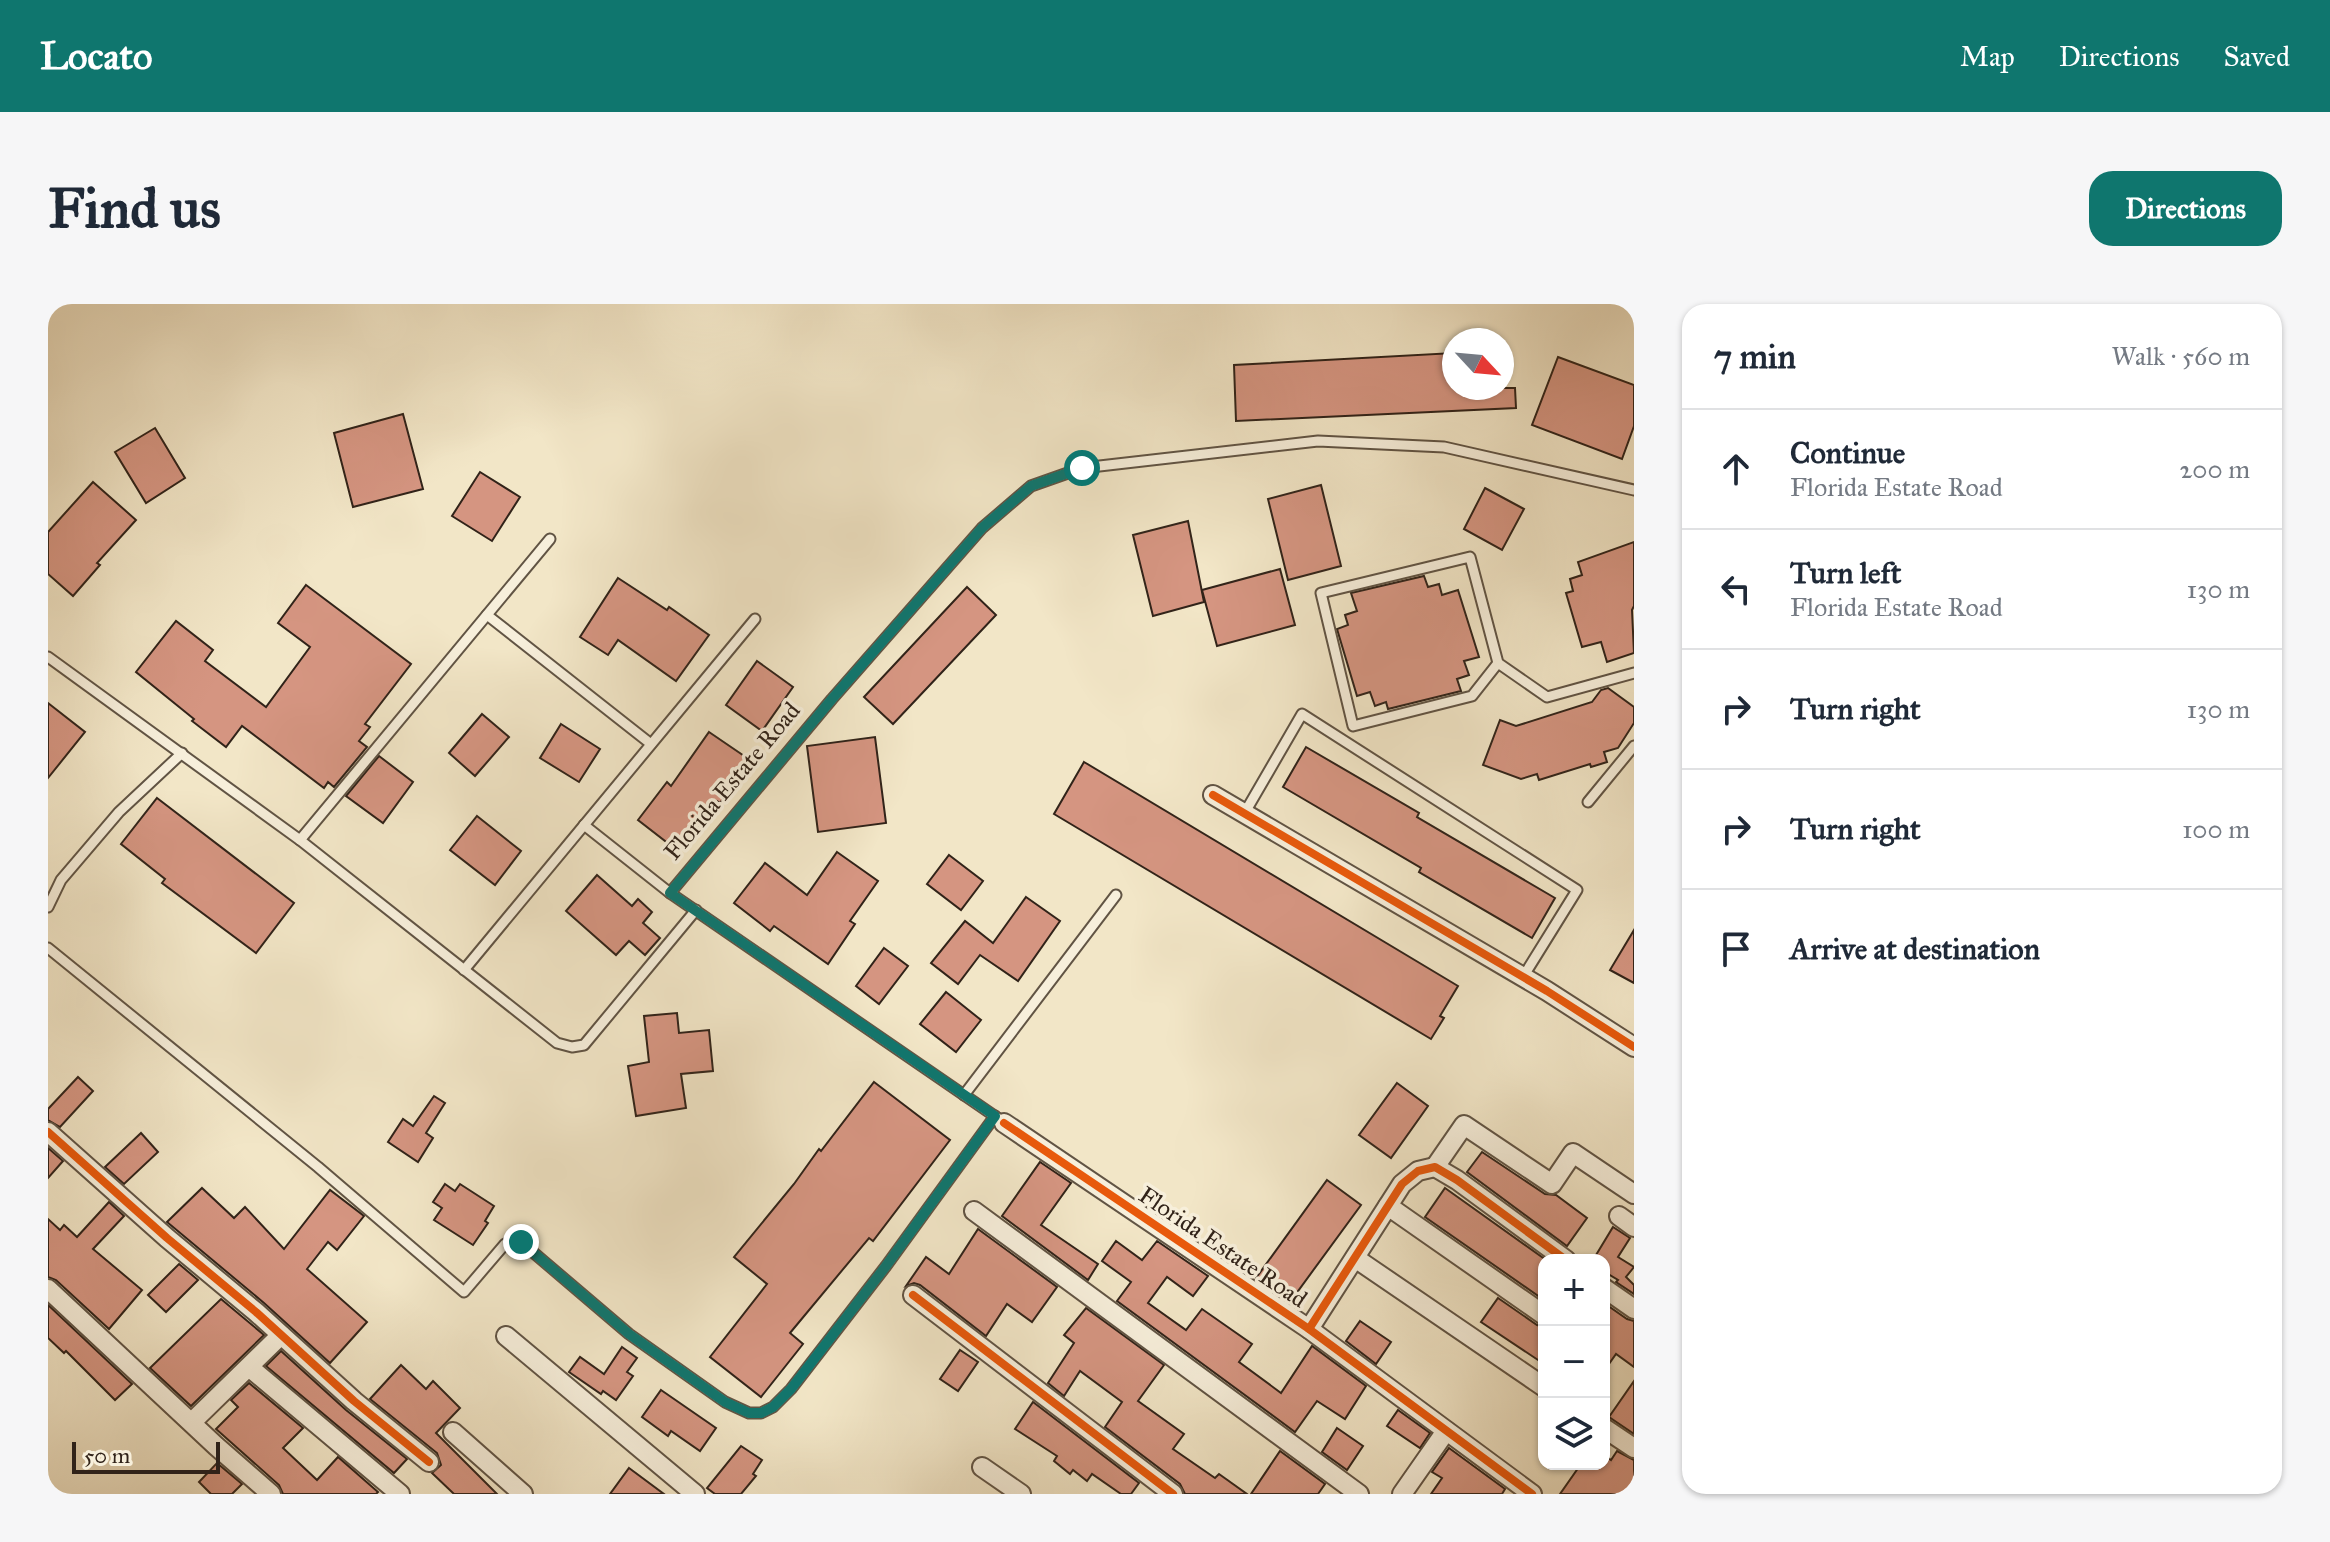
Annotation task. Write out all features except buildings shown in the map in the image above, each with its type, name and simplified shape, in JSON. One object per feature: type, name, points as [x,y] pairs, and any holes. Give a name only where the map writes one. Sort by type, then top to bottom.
[{"type":"street","points":[[1213,795],[1523,977],[1634,1047]]},
{"type":"street","name":"Florida Estate Road","points":[[999,1120],[1309,1329],[1532,1494]]},
{"type":"street","points":[[1309,1329],[1402,1184],[1418,1171],[1435,1167],[1464,1125],[1552,1184],[1573,1153],[1634,1194]]},
{"type":"street","points":[[48,1132],[354,1401],[429,1462]]},
{"type":"street","points":[[1435,1167],[1558,1254]]},
{"type":"street","points":[[1388,1206],[1538,1311]]},
{"type":"street","points":[[974,1211],[1359,1494]]},
{"type":"street","points":[[1355,1258],[1538,1383]]},
{"type":"street","points":[[48,1289],[271,1494]]},
{"type":"street","points":[[1610,1292],[1634,1309]]},
{"type":"street","points":[[913,1295],[1173,1494]]},
{"type":"street","points":[[192,1422],[281,1335]]},
{"type":"street","points":[[506,1336],[695,1494]]},
{"type":"street","points":[[249,1367],[400,1494]]},
{"type":"street","points":[[1402,1494],[1446,1431]]},
{"type":"street","points":[[453,1432],[523,1494]]},
{"type":"street","points":[[1610,1432],[1634,1448]]},
{"type":"street","points":[[982,1467],[1021,1494]]},
{"type":"lane","name":"Florida Estate Road","points":[[999,1120],[670,893],[832,699],[982,528],[1031,486],[1082,468],[1318,441],[1444,447],[1634,490]]},
{"type":"lane","points":[[300,840],[550,539]]},
{"type":"lane","points":[[1498,663],[1472,696],[1353,726],[1321,593],[1470,557],[1498,663],[1547,697],[1634,673]]},
{"type":"lane","points":[[487,615],[651,744]]},
{"type":"lane","points":[[464,970],[755,619]]},
{"type":"lane","points":[[48,657],[300,840],[557,1043],[572,1047],[584,1045],[696,910]]},
{"type":"lane","points":[[1244,814],[1302,714],[1577,890],[1523,977]]},
{"type":"lane","points":[[1588,802],[1634,746]]},
{"type":"lane","points":[[48,907],[61,880],[119,812],[182,753]]},
{"type":"lane","points":[[584,825],[670,893]]},
{"type":"lane","points":[[964,1095],[1116,895]]},
{"type":"lane","points":[[48,948],[318,1167],[464,1292],[505,1244],[513,1240],[521,1242],[629,1334],[725,1402],[749,1413],[761,1413],[773,1407],[791,1389],[999,1120]]},
{"type":"cycle path","points":[[1213,795],[1547,991],[1634,1047]]},
{"type":"cycle path","points":[[1004,1123],[1309,1329],[1532,1494]]},
{"type":"cycle path","points":[[48,1132],[354,1401],[429,1462]]},
{"type":"cycle path","points":[[1309,1329],[1402,1184],[1418,1171],[1435,1167],[1457,1180],[1558,1254]]},
{"type":"cycle path","points":[[913,1295],[1173,1494]]},
{"type":"route","points":[[521,1242],[629,1334],[725,1402],[749,1413],[761,1413],[773,1407],[791,1389],[886,1266],[995,1116],[670,893],[832,699],[982,528],[1031,486],[1082,468]]}]
